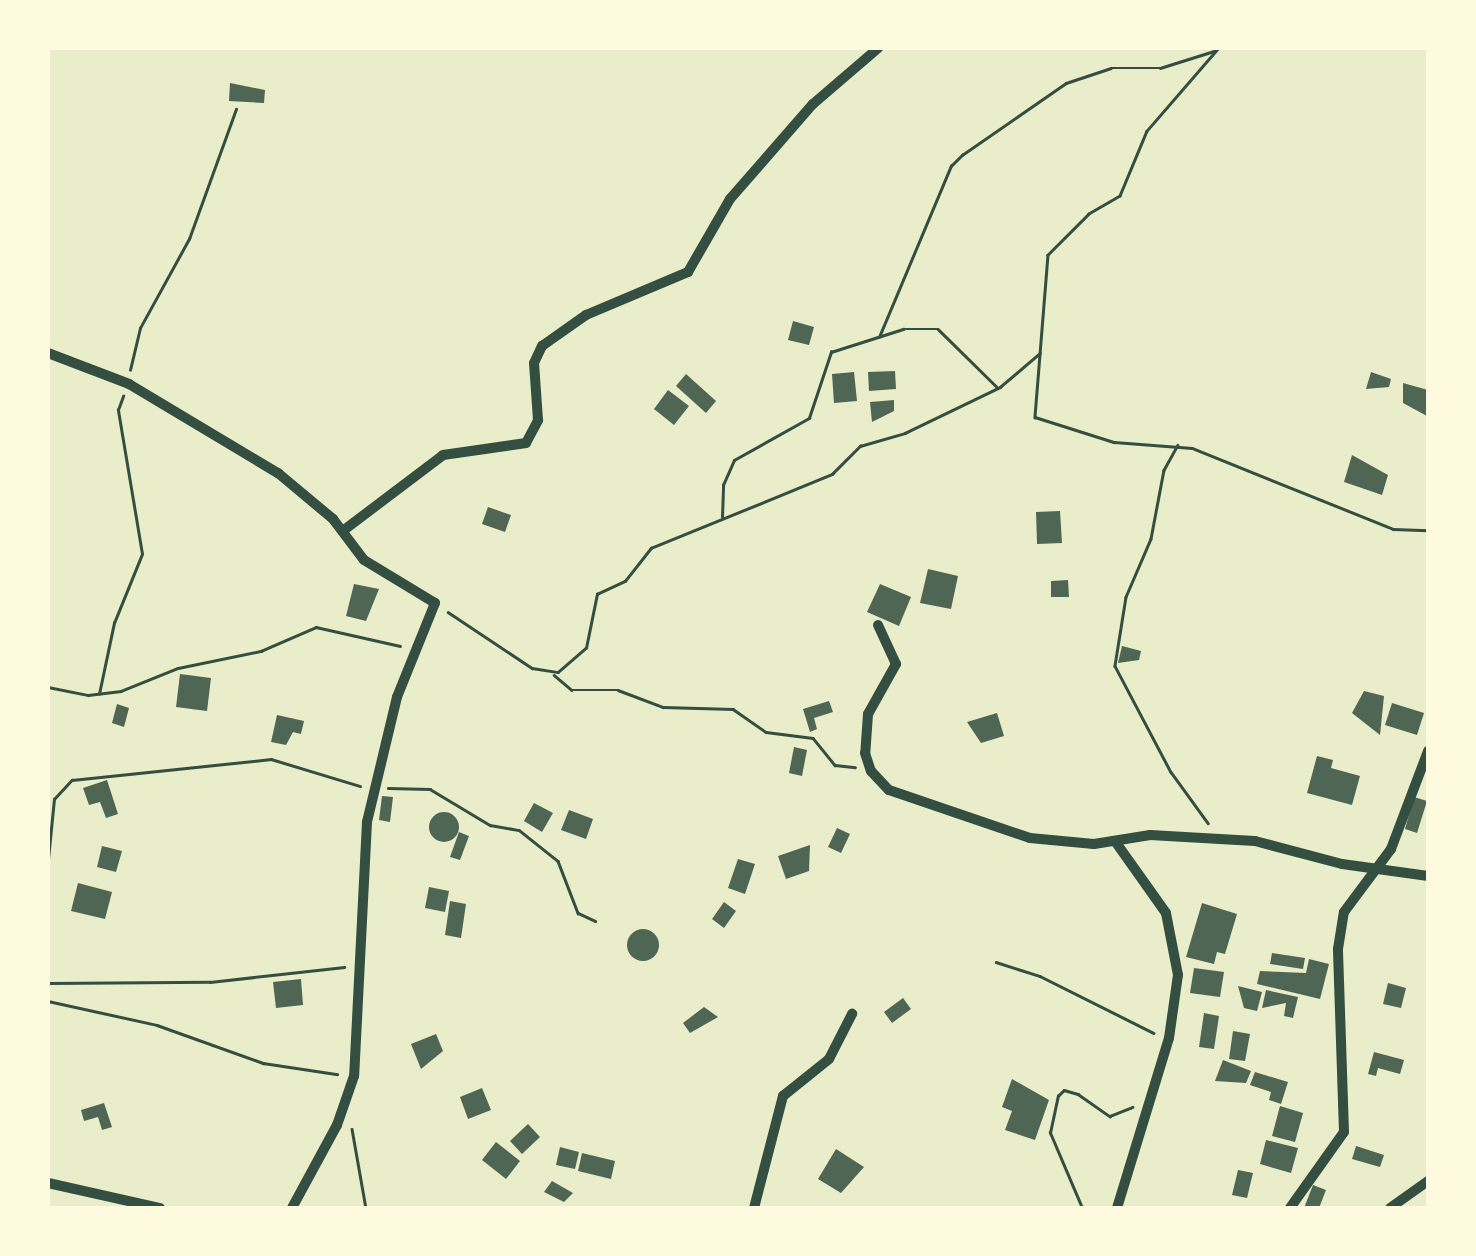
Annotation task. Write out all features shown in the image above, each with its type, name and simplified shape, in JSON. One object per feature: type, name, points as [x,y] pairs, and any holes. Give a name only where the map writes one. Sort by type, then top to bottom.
[{"type":"street","points":[[344,530],[443,455],[526,443],[538,420],[534,363],[542,346],[586,314],[688,272],[730,199],[812,104],[878,48]]},
{"type":"street","points":[[48,353],[129,384],[278,473],[344,530],[364,560],[434,603],[414,650],[373,789],[363,864],[363,963],[354,1076],[345,1104],[292,1208]]},
{"type":"street","points":[[878,625],[896,660],[866,719],[869,767],[889,790],[1018,835],[1117,844],[1150,835],[1267,842],[1379,870],[1428,876]]},
{"type":"street","points":[[1290,1208],[1344,1132],[1339,936],[1350,899],[1379,870],[1428,750]]},
{"type":"street","points":[[1117,844],[1144,876],[1171,928],[1178,974],[1169,1038],[1117,1208]]},
{"type":"street","points":[[754,1208],[783,1096],[829,1059],[852,1014]]},
{"type":"street","points":[[1390,1208],[1428,1181]]},
{"type":"street","points":[[48,1183],[160,1208]]},
{"type":"path","points":[[879,336],[951,166],[962,155],[1066,82],[1111,68],[1160,68],[1217,49]]},
{"type":"path","points":[[1217,49],[1140,141],[1120,196],[1102,203],[1052,248],[1034,414],[1040,422],[1120,444],[1178,445],[1272,475],[1393,529],[1428,530]]},
{"type":"path","points":[[99,694],[114,623],[142,554],[118,410],[129,384],[140,328],[189,239],[236,109]]},
{"type":"path","points":[[722,518],[723,485],[734,460],[809,418],[826,356],[879,336],[918,327],[946,332],[998,388]]},
{"type":"path","points":[[553,674],[586,648],[598,594],[625,581],[652,548],[832,474],[860,446],[906,433],[998,388],[1041,352]]},
{"type":"path","points":[[1178,445],[1126,598],[1116,666],[1170,772],[1222,839]]},
{"type":"path","points":[[434,603],[532,668],[553,674],[572,690],[618,690],[664,708],[733,709],[766,732],[813,738],[835,765],[869,767]]},
{"type":"path","points":[[48,686],[99,694],[261,651],[316,627],[414,650]]},
{"type":"path","points":[[48,860],[57,791],[72,780],[271,759],[324,780],[373,789],[423,787],[488,824],[520,830],[558,860],[578,913],[595,921]]},
{"type":"path","points":[[996,962],[1169,1038]]},
{"type":"path","points":[[48,984],[210,982],[363,963]]},
{"type":"path","points":[[48,1001],[157,1025],[262,1063],[354,1076]]},
{"type":"path","points":[[1082,1208],[1050,1133],[1058,1096],[1064,1090],[1078,1094],[1110,1116],[1136,1104]]},
{"type":"path","points":[[345,1104],[366,1208]]},
{"type":"building","points":[[230,83],[265,90],[264,103],[229,101]]},
{"type":"building","points":[[793,321],[814,327],[809,345],[788,340]]},
{"type":"building","points":[[895,371],[896,389],[869,391],[868,372]]},
{"type":"building","points":[[854,372],[857,401],[834,403],[832,374]]},
{"type":"building","points":[[1371,372],[1391,379],[1389,387],[1366,389]]},
{"type":"building","points":[[686,374],[716,401],[706,413],[676,386]]},
{"type":"building","points":[[1403,383],[1428,390],[1427,416],[1403,403]]},
{"type":"building","points":[[668,390],[689,406],[674,425],[654,409]]},
{"type":"building","points":[[894,400],[894,411],[872,422],[870,402]]},
{"type":"building","points":[[1352,455],[1388,475],[1382,495],[1344,482]]},
{"type":"building","points":[[488,507],[511,515],[505,532],[482,524]]},
{"type":"building","points":[[1060,511],[1062,543],[1037,544],[1036,512]]},
{"type":"building","points":[[928,569],[958,576],[951,609],[920,603]]},
{"type":"building","points":[[1068,580],[1069,597],[1051,597],[1051,581]]},
{"type":"building","points":[[354,584],[379,589],[366,621],[346,616]]},
{"type":"building","points":[[880,584],[911,597],[899,626],[867,612]]},
{"type":"building","points":[[1122,646],[1141,651],[1139,660],[1118,663]]},
{"type":"building","points":[[180,674],[211,678],[207,711],[176,707]]},
{"type":"building","points":[[1364,691],[1384,696],[1380,735],[1352,713]]},
{"type":"building","points":[[829,701],[833,712],[814,718],[817,729],[810,732],[803,709]]},
{"type":"building","points":[[1392,703],[1424,713],[1417,735],[1385,725]]},
{"type":"building","points":[[117,704],[129,708],[124,727],[112,723]]},
{"type":"building","points":[[997,713],[1004,736],[981,743],[967,722]]},
{"type":"building","points":[[277,715],[304,721],[301,734],[293,732],[286,745],[271,742]]},
{"type":"building","points":[[794,747],[807,750],[802,776],[789,773]]},
{"type":"building","points":[[1317,756],[1333,760],[1331,768],[1360,776],[1352,805],[1307,793]]},
{"type":"building","points":[[107,780],[118,814],[106,818],[100,802],[89,805],[83,788]]},
{"type":"building","points":[[382,796],[393,797],[390,822],[379,820]]},
{"type":"building","points":[[1414,797],[1427,801],[1417,833],[1405,829]]},
{"type":"building","points":[[534,803],[553,813],[542,832],[524,821]]},
{"type":"building","points":[[569,810],[593,819],[586,839],[561,830]]},
{"type":"building","points":[[444,812],[455,816],[459,827],[455,838],[444,842],[433,838],[429,827],[433,816]]},
{"type":"building","points":[[837,828],[850,834],[841,853],[828,847]]},
{"type":"building","points":[[459,832],[469,836],[460,860],[450,857]]},
{"type":"building","points":[[810,845],[809,871],[786,879],[778,856]]},
{"type":"building","points":[[102,846],[122,851],[116,872],[97,867]]},
{"type":"building","points":[[738,859],[755,864],[745,894],[728,888]]},
{"type":"building","points":[[78,883],[112,892],[105,919],[71,911]]},
{"type":"building","points":[[429,887],[449,891],[445,912],[425,908]]},
{"type":"building","points":[[450,901],[466,904],[461,938],[445,935]]},
{"type":"building","points":[[724,902],[736,911],[724,928],[712,919]]},
{"type":"building","points":[[1202,903],[1237,914],[1225,954],[1217,952],[1214,964],[1186,957]]},
{"type":"building","points":[[643,929],[654,934],[659,945],[654,956],[643,961],[632,956],[627,945],[632,934]]},
{"type":"building","points":[[1272,953],[1305,958],[1303,969],[1270,964]]},
{"type":"building","points":[[1309,959],[1329,964],[1320,999],[1257,984],[1260,971],[1306,973]]},
{"type":"building","points":[[1194,968],[1224,972],[1220,997],[1190,993]]},
{"type":"building","points":[[301,979],[303,1005],[276,1008],[273,982]]},
{"type":"building","points":[[1388,983],[1406,988],[1401,1008],[1383,1004]]},
{"type":"building","points":[[1238,986],[1262,992],[1257,1011],[1244,1008]]},
{"type":"building","points":[[1266,990],[1298,997],[1293,1018],[1284,1016],[1286,1003],[1262,1008]]},
{"type":"building","points":[[903,998],[911,1009],[892,1023],[884,1012]]},
{"type":"building","points":[[704,1007],[718,1017],[690,1033],[683,1023]]},
{"type":"building","points":[[1204,1013],[1219,1016],[1214,1049],[1199,1047]]},
{"type":"building","points":[[1233,1031],[1250,1034],[1245,1061],[1229,1059]]},
{"type":"building","points":[[436,1034],[443,1051],[421,1069],[411,1044]]},
{"type":"building","points":[[1374,1052],[1404,1060],[1400,1074],[1378,1068],[1376,1076],[1368,1074]]},
{"type":"building","points":[[1223,1060],[1251,1071],[1246,1083],[1215,1081]]},
{"type":"building","points":[[1255,1072],[1288,1082],[1281,1104],[1269,1100],[1271,1092],[1250,1085]]},
{"type":"building","points":[[1012,1079],[1049,1100],[1035,1140],[1005,1130],[1012,1111],[1002,1107]]},
{"type":"building","points":[[482,1088],[491,1110],[468,1119],[460,1097]]},
{"type":"building","points":[[104,1103],[112,1127],[102,1130],[98,1117],[84,1121],[81,1110]]},
{"type":"building","points":[[1280,1106],[1303,1113],[1295,1142],[1272,1136]]},
{"type":"building","points":[[528,1124],[540,1137],[522,1154],[510,1141]]},
{"type":"building","points":[[1266,1140],[1298,1148],[1291,1173],[1260,1164]]},
{"type":"building","points":[[496,1142],[520,1161],[506,1179],[482,1160]]},
{"type":"building","points":[[1356,1146],[1384,1155],[1380,1167],[1352,1159]]},
{"type":"building","points":[[560,1147],[579,1152],[575,1169],[556,1165]]},
{"type":"building","points":[[836,1149],[864,1167],[841,1193],[818,1179]]},
{"type":"building","points":[[582,1153],[615,1161],[611,1179],[578,1171]]},
{"type":"building","points":[[1238,1170],[1253,1173],[1247,1198],[1232,1195]]},
{"type":"building","points":[[552,1181],[573,1193],[564,1202],[544,1192]]},
{"type":"building","points":[[1313,1185],[1326,1190],[1319,1208],[1304,1208]]}]
